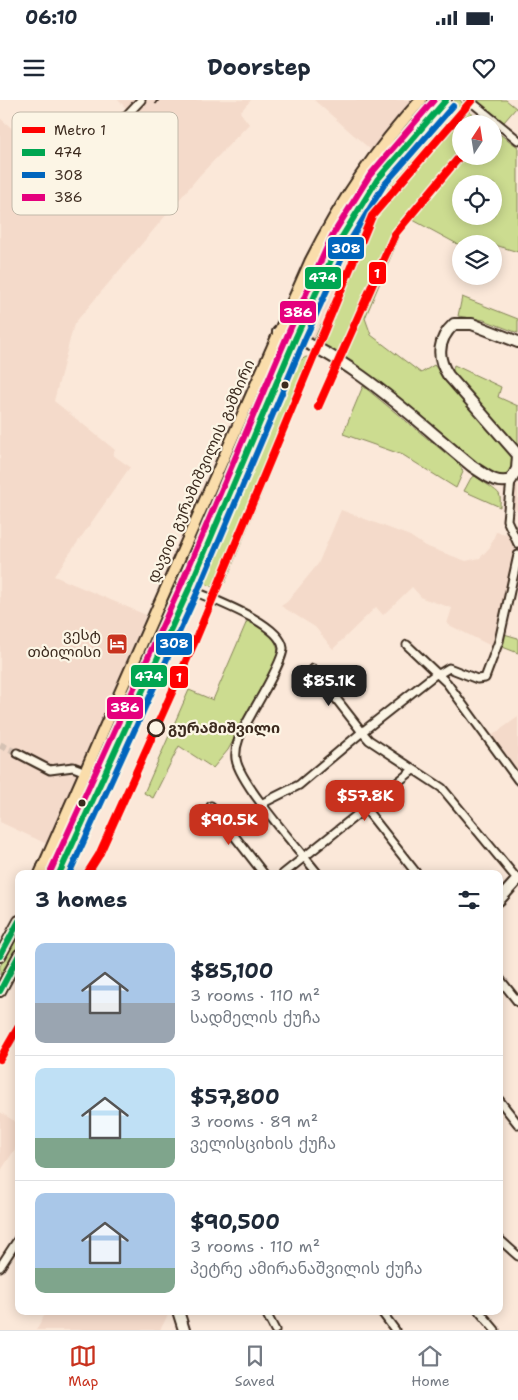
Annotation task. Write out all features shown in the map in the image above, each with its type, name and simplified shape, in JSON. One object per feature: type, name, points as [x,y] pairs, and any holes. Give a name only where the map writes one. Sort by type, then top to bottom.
[{"type":"main road","name":"დავით გურამიშვილის გამზირი","points":[[42,870],[278,332],[320,242],[344,199],[375,154],[421,100]]},
{"type":"main road","points":[[60,870],[189,589],[296,337],[340,240],[377,180],[446,100]]},
{"type":"main road","points":[[0,956],[15,928]]},
{"type":"main road","points":[[0,991],[15,963]]},
{"type":"street","points":[[130,112],[141,100]]},
{"type":"street","points":[[470,100],[518,140]]},
{"type":"street","points":[[518,342],[472,324],[454,324],[441,343],[440,356],[442,366],[448,375],[518,455],[517,469],[511,480],[507,520],[518,544]]},
{"type":"street","points":[[278,332],[296,337],[332,356],[362,376],[492,480],[505,482],[511,480]]},
{"type":"street","points":[[262,804],[299,785],[362,732],[438,674],[449,668],[477,679],[485,678],[499,641],[518,555]]},
{"type":"street","points":[[189,589],[265,624],[277,634],[280,640],[283,650],[272,676],[238,739],[236,746],[239,768],[262,804],[315,870]]},
{"type":"street","points":[[407,645],[438,674],[518,780]]},
{"type":"street","points":[[312,669],[369,740],[442,788],[518,880],[503,896]]},
{"type":"street","points":[[17,753],[50,770],[73,767],[86,772]]},
{"type":"street","points":[[288,870],[413,770]]},
{"type":"street","points":[[211,806],[261,870]]},
{"type":"street","points":[[365,808],[413,870]]},
{"type":"street","points":[[503,983],[518,1002]]},
{"type":"street","points":[[503,1105],[518,1124]]},
{"type":"street","points":[[503,1242],[518,1256]]},
{"type":"street","points":[[0,1267],[15,1244]]},
{"type":"street","points":[[179,1315],[184,1330]]},
{"type":"street","points":[[267,1315],[275,1330]]},
{"type":"street","points":[[384,1315],[396,1330]]},
{"type":"street","points":[[482,1315],[495,1330]]},
{"type":"shaded area","points":[[118,100],[251,100],[240,112],[249,124],[178,201],[178,112],[126,112],[128,110]]},
{"type":"shaded area","points":[[314,100],[415,100],[371,150]]},
{"type":"shaded area","points":[[0,118],[12,128],[12,215],[166,215],[74,324],[54,401],[115,450],[113,455],[130,467],[54,576],[146,615],[47,844],[0,822]]},
{"type":"shaded area","points":[[344,254],[359,260],[332,321],[313,342],[309,338],[311,324]]},
{"type":"shaded area","points":[[518,484],[518,511],[513,507],[512,502],[514,487]]},
{"type":"shaded area","points":[[341,510],[410,536],[425,546],[466,561],[480,558],[490,547],[496,532],[513,535],[516,542],[515,553],[493,647],[447,624],[452,608],[422,598],[412,587],[383,615],[376,607],[333,649],[315,627],[281,606],[287,602],[318,564]]},
{"type":"shaded area","points":[[518,717],[518,774],[517,775],[490,737]]},
{"type":"shaded area","points":[[0,1112],[15,1121],[15,1149],[0,1172]]},
{"type":"shaded area","points":[[45,1315],[168,1315],[160,1330],[36,1330]]},
{"type":"green space","points":[[427,100],[437,100],[372,176],[345,218],[295,323],[291,323],[300,298],[349,203],[392,141]]},
{"type":"green space","points":[[455,100],[460,100],[473,115],[452,115],[452,165],[502,165],[502,136],[518,147],[518,252],[502,247],[502,235],[452,235],[452,241],[413,220],[402,230],[365,318],[371,335],[421,373],[434,365],[513,458],[511,472],[506,476],[503,478],[491,474],[386,391],[313,342],[321,324],[332,321],[359,260],[344,254],[369,203]]},
{"type":"green space","points":[[474,100],[506,100],[516,108],[504,122],[502,121],[502,115],[494,115]]},
{"type":"green space","points":[[462,297],[518,319],[518,333],[484,320],[458,316]]},
{"type":"green space","points":[[282,341],[286,343],[60,858],[56,856]]},
{"type":"green space","points":[[306,357],[317,358],[225,583],[214,588],[205,583],[297,367],[301,360]]},
{"type":"green space","points":[[454,365],[501,387],[498,397],[518,406],[518,447],[452,373]]},
{"type":"green space","points":[[363,386],[460,465],[463,472],[456,488],[403,455],[343,434]]},
{"type":"green space","points":[[475,476],[498,493],[500,507],[464,491],[471,478]]},
{"type":"green space","points":[[247,621],[264,630],[273,638],[276,643],[278,656],[228,750],[213,768],[179,746],[153,798],[144,793],[189,690],[213,700]]},
{"type":"green space","points":[[504,634],[518,638],[518,653],[500,646]]},
{"type":"green space","points":[[15,940],[15,951],[0,975],[0,966]]},
{"type":"tunnel","points":[[0,745],[17,753]]},
{"type":"metro line","name":"1","points":[[90,870],[99,855],[195,641],[372,216],[472,100]]},
{"type":"metro line","name":"1","points":[[318,407],[395,234],[453,165]]},
{"type":"metro line","name":"1","points":[[0,1059],[15,1033]]},
{"type":"transit line","name":"386","points":[[51,870],[181,585],[332,236],[370,175],[434,100]]},
{"type":"transit line","name":"474","points":[[61,870],[189,589],[296,337],[340,240],[377,180],[446,100]]},
{"type":"transit line","name":"308","points":[[71,870],[197,593],[304,341],[348,244],[384,185],[453,106]]},
{"type":"transit line","name":"474","points":[[0,956],[15,928]]},
{"type":"transit line","name":"474","points":[[0,991],[15,963]]},
{"type":"place","name":"ვესტ თბილისი","points":[[117,644]]},
{"type":"place","name":"გურამიშვილი","points":[[156,728]]}]
